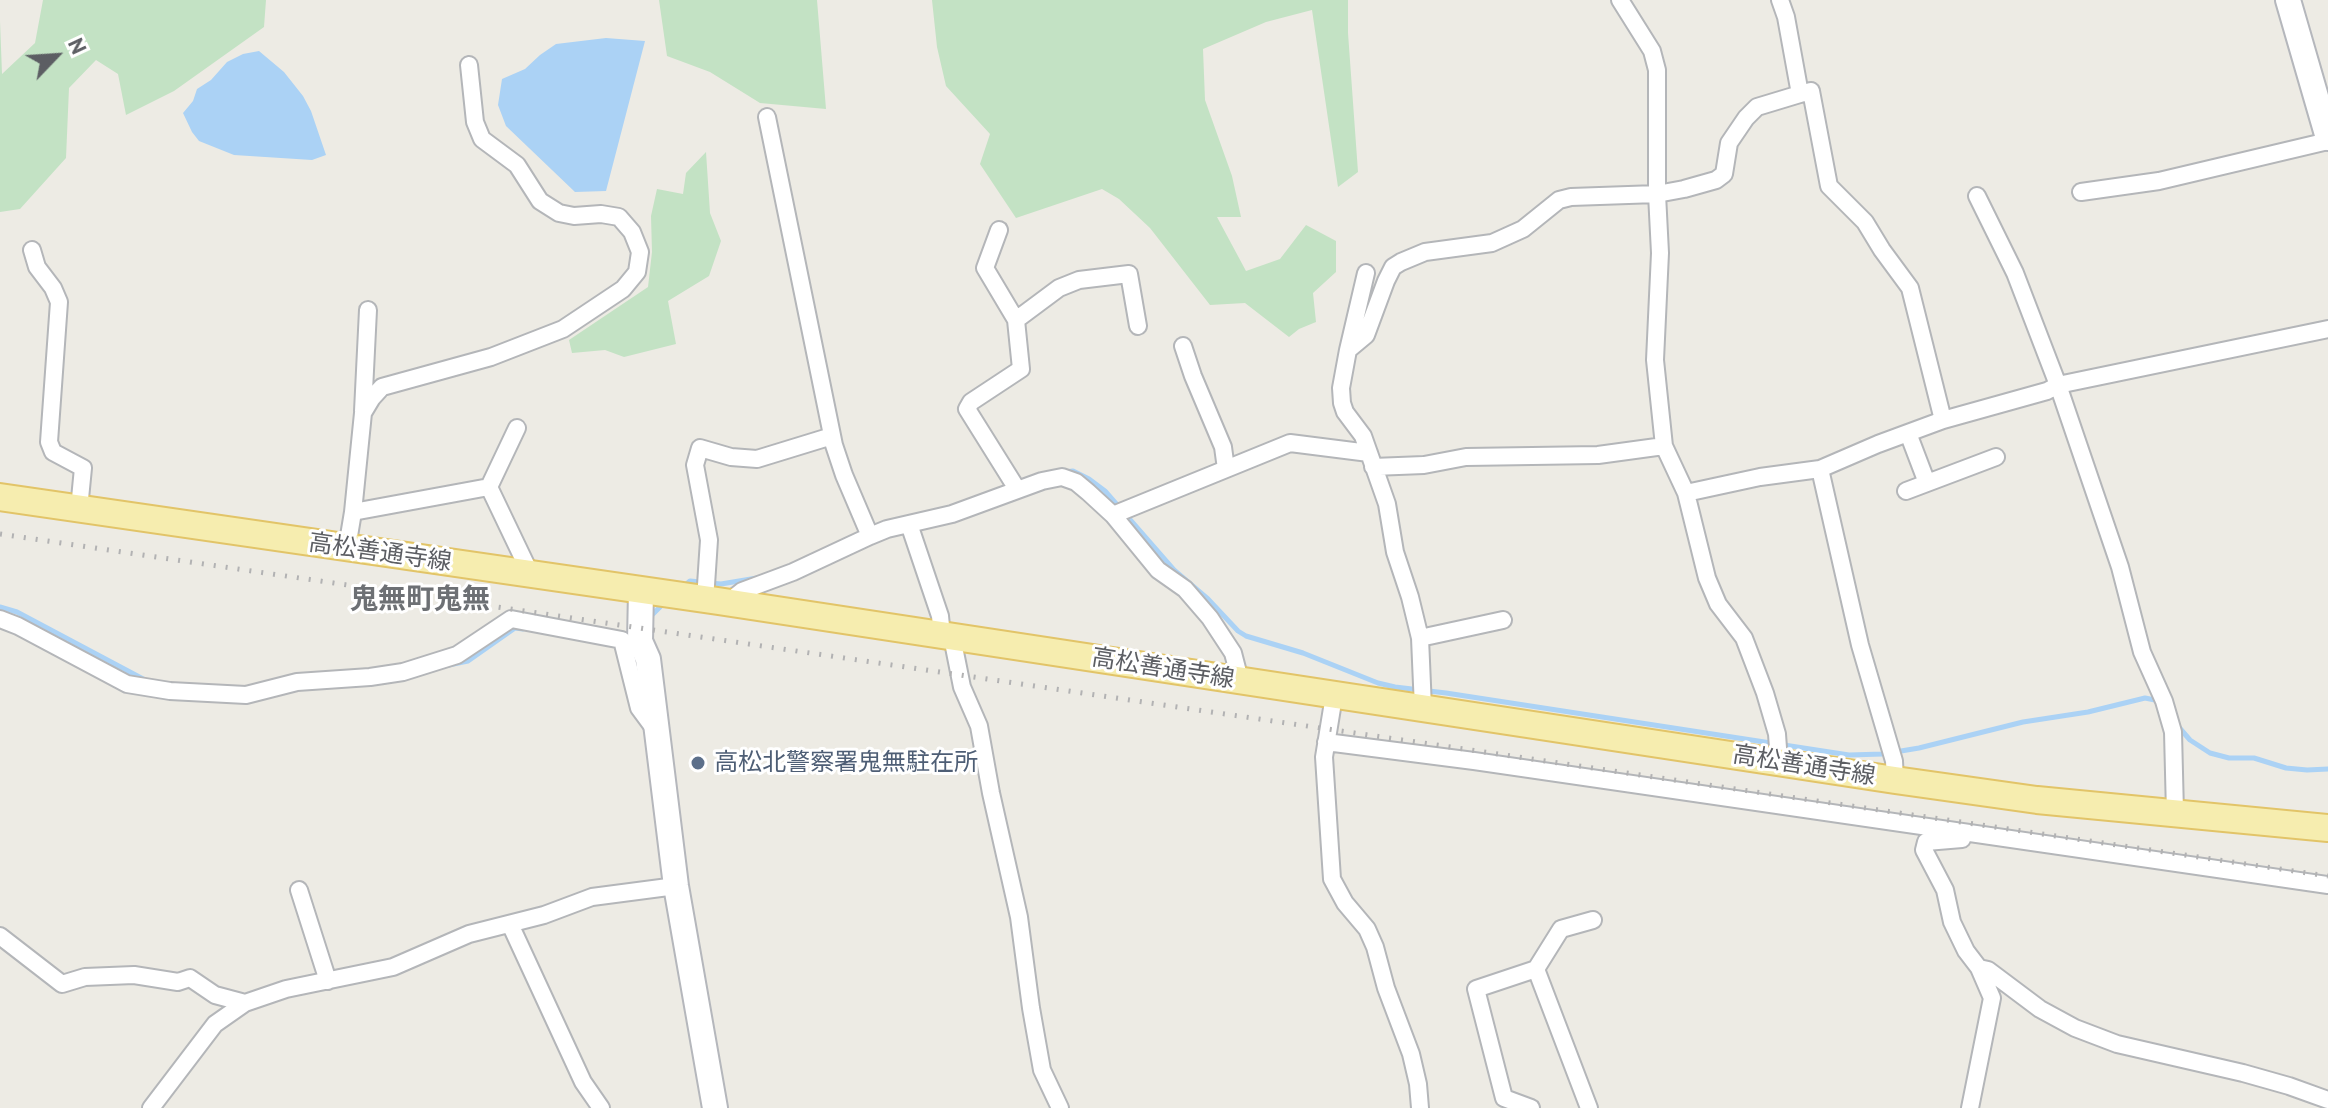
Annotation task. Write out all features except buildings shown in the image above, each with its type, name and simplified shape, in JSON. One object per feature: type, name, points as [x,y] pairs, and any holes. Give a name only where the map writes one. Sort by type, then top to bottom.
[{"type":"main road","name":"高松善通寺線","points":[[0,497],[716,601],[1895,780],[2037,800],[2328,828]]},
{"type":"street","points":[[1620,0],[1652,51],[1657,70],[1660,253],[1655,360],[1664,446],[1686,493],[1707,578],[1718,604],[1744,638],[1765,693],[1777,734],[1779,762]]},
{"type":"street","points":[[1780,0],[1800,94]]},
{"type":"street","points":[[2081,192],[2159,181],[2328,139],[2288,0]]},
{"type":"street","points":[[363,413],[382,387],[491,357],[563,329],[623,289],[637,272],[640,252],[632,232],[619,217],[559,213],[540,201],[517,165],[482,139],[475,122],[469,65]]},
{"type":"street","points":[[1348,350],[1366,335],[1386,281],[1393,267],[1401,262],[1425,252],[1492,243],[1523,229],[1559,200],[1657,194],[1716,180],[1724,174],[1729,143],[1735,131],[1757,107],[1811,91],[1829,186],[1865,222],[1910,288],[1943,420]]},
{"type":"street","points":[[767,117],[832,436],[844,475],[870,536]]},
{"type":"street","points":[[1977,196],[2015,273],[2058,385],[2120,567],[2142,652],[2164,701],[2173,732],[2175,813]]},
{"type":"street","points":[[999,230],[985,268],[1016,320],[1021,369],[971,402],[967,409],[1017,489]]},
{"type":"street","points":[[32,250],[37,267],[59,302],[49,442],[53,452],[83,468],[79,509]]},
{"type":"street","points":[[1366,273],[1348,350],[1341,388],[1342,403],[1363,436],[1387,504],[1395,552],[1420,638],[1423,708]]},
{"type":"street","points":[[1016,320],[1059,288],[1079,280],[1129,274],[1138,326]]},
{"type":"street","points":[[347,548],[363,413],[368,310]]},
{"type":"street","points":[[1686,493],[1760,477],[1820,469],[1943,420],[2047,391],[2058,385],[2328,329]]},
{"type":"street","points":[[1183,346],[1223,447],[1226,469]]},
{"type":"street","points":[[489,487],[517,428]]},
{"type":"street","points":[[1908,433],[1927,483]]},
{"type":"street","points":[[832,436],[757,459],[731,457],[700,448],[695,465],[716,601],[793,572],[870,536],[952,514],[1017,489],[1062,477],[1076,482],[1113,515],[1158,570],[1185,589],[1210,618],[1233,653],[1240,680]]},
{"type":"street","points":[[1113,515],[1290,443],[1371,460],[1424,465],[1466,457],[1598,455],[1664,446]]},
{"type":"street","points":[[1906,491],[1996,457]]},
{"type":"street","points":[[1820,469],[1860,645],[1894,761],[1895,780]]},
{"type":"street","points":[[353,512],[489,487]]},
{"type":"street","points":[[489,487],[531,575]]},
{"type":"street","points":[[909,524],[962,687],[979,726],[1019,917],[1042,1070],[1060,1108]]},
{"type":"street","points":[[641,591],[640,641],[648,659],[676,886],[715,1108]]},
{"type":"street","points":[[0,619],[127,684],[170,691],[246,695],[297,682],[403,672],[457,655],[511,619],[622,640],[639,708],[659,734]]},
{"type":"street","points":[[1420,638],[1503,620]]},
{"type":"street","points":[[1334,696],[1324,757],[1332,879],[1345,903],[1367,929],[1375,947],[1386,988],[1411,1054],[1420,1108]]},
{"type":"street","points":[[1326,742],[2328,885]]},
{"type":"street","points":[[1970,1108],[1992,998],[1979,968],[1966,951],[1952,922],[1945,890],[1924,850],[1926,842],[1963,839],[1975,834]]},
{"type":"street","points":[[151,1108],[215,1024],[245,1003],[286,989],[393,967],[469,934],[592,897],[676,886]]},
{"type":"street","points":[[299,890],[328,981]]},
{"type":"street","points":[[1531,1108],[1504,1098],[1476,989],[1536,969],[1561,929],[1593,920]]},
{"type":"street","points":[[510,924],[583,1082],[601,1108]]},
{"type":"street","points":[[0,936],[62,984],[85,977],[134,975],[178,982],[190,978],[215,995],[245,1003]]},
{"type":"street","points":[[1979,968],[1988,970],[2052,1016],[2117,1044],[2243,1073],[2328,1100]]},
{"type":"street","points":[[1536,969],[1587,1107]]},
{"type":"green space","points":[[43,0],[266,0],[264,27],[174,91],[126,115],[118,74],[96,60],[69,88],[66,158],[20,209],[0,212],[0,21],[2,74],[35,43]]},
{"type":"green space","points":[[659,0],[817,0],[826,109],[760,103],[710,72],[667,56]]},
{"type":"green space","points":[[932,0],[1348,0],[1358,172],[1338,187],[1312,10],[1266,22],[1203,49],[1205,100],[1232,176],[1241,217],[1217,217],[1246,271],[1280,259],[1306,225],[1336,241],[1336,272],[1313,293],[1316,322],[1289,337],[1245,303],[1210,305],[1150,228],[1119,199],[1102,189],[1016,218],[980,164],[990,134],[946,86],[937,47]]},
{"type":"green space","points":[[706,152],[710,213],[721,241],[709,276],[668,301],[676,344],[624,357],[605,350],[572,353],[569,340],[648,287],[652,252],[651,216],[657,189],[683,194],[686,173]]},
{"type":"water","points":[[606,38],[645,41],[606,191],[575,192],[506,126],[498,105],[502,79],[525,69],[556,44]]},
{"type":"water","points":[[259,51],[284,72],[303,96],[326,155],[312,160],[234,155],[199,141],[192,132],[183,113],[193,101],[197,89],[211,80],[227,62]]},
{"type":"waterway","points":[[1064,472],[1073,471],[1105,491],[1174,570],[1208,599],[1238,631],[1395,687],[1849,755],[1919,748],[2023,722],[2088,712],[2145,698],[2155,700],[2160,706]]},
{"type":"waterway","points":[[682,588],[690,581],[721,584],[757,578]]},
{"type":"waterway","points":[[650,617],[665,602]]},
{"type":"waterway","points":[[0,607],[17,612],[145,680]]},
{"type":"waterway","points":[[444,666],[468,661],[515,628],[523,629]]},
{"type":"waterway","points":[[2177,725],[2190,740],[2210,753],[2229,758],[2254,758],[2286,768],[2328,769]]},
{"type":"railway","points":[[0,534],[2328,876]]},
{"type":"place","name":"高松北警察署鬼無駐在所","points":[[698,763]]},
{"type":"district","name":"鬼無町鬼無","points":[[420,600]]}]
